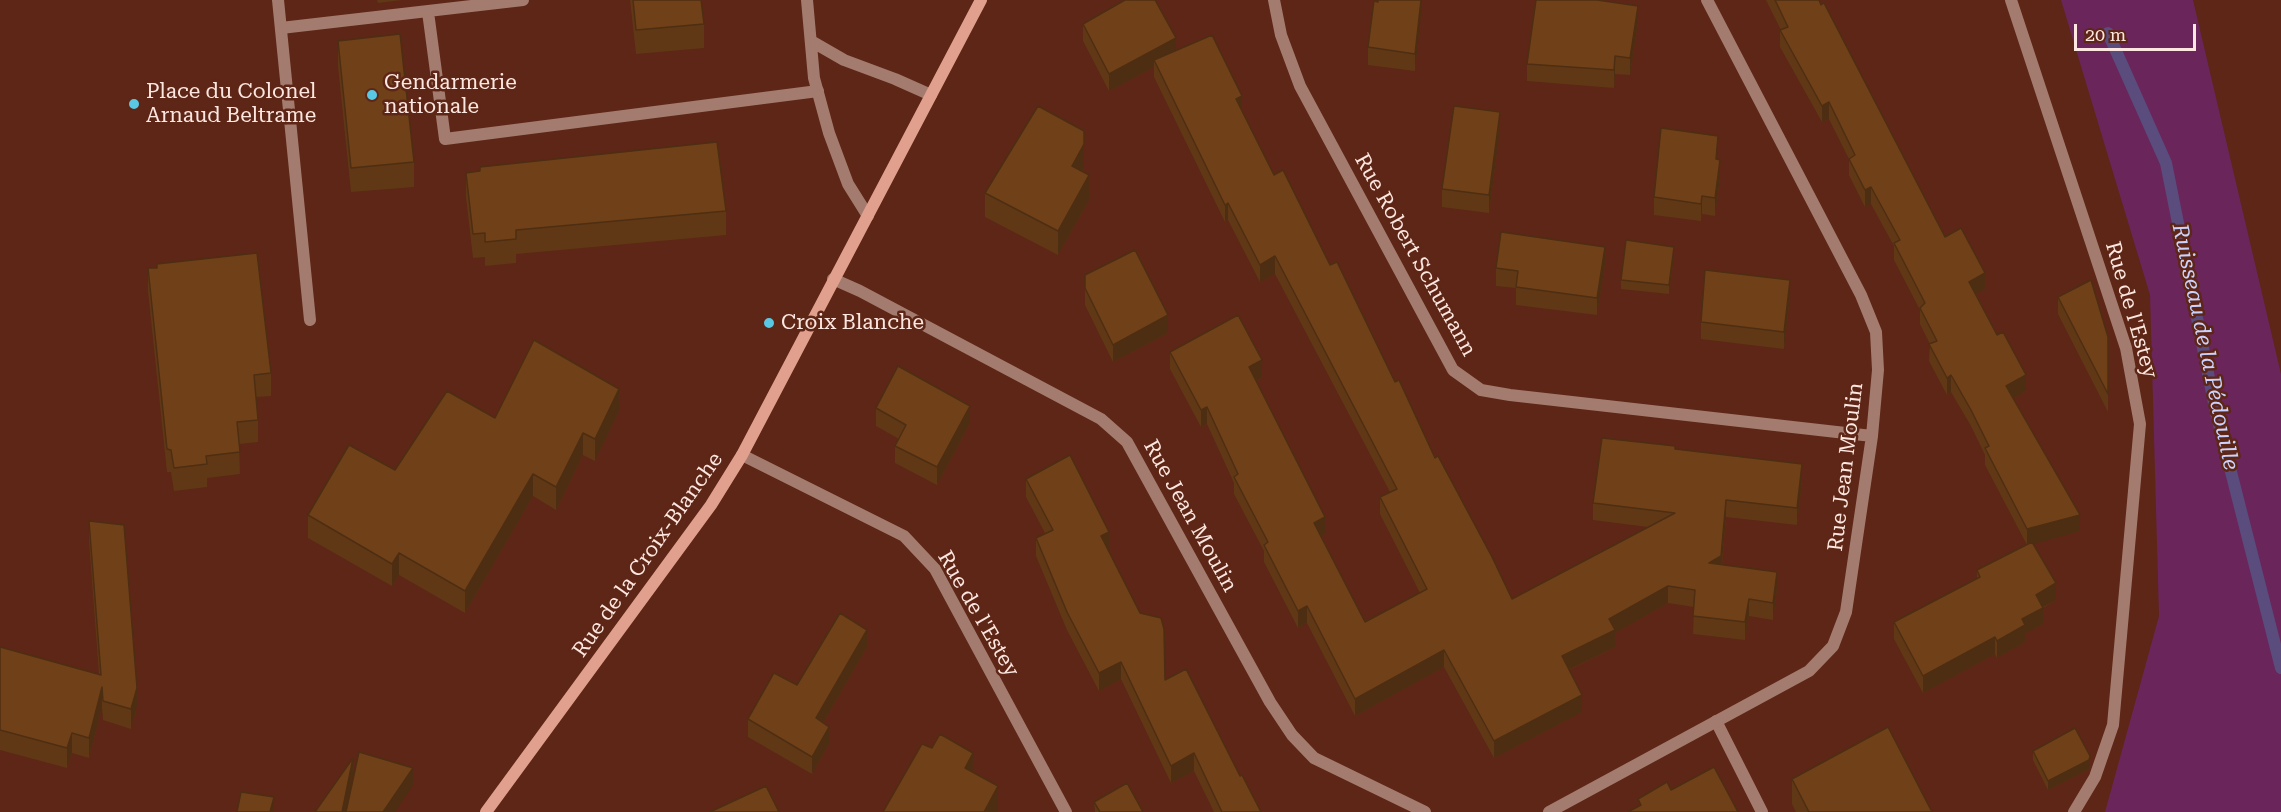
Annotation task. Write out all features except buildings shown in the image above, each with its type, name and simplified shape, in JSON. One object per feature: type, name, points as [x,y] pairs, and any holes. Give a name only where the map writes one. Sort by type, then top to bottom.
[{"type":"main road","name":"Rue de la Croix-Blanche","points":[[486,812],[704,514],[742,455],[832,279],[868,216],[981,0]]},
{"type":"street","points":[[278,0],[310,320]]},
{"type":"street","points":[[281,28],[523,0]]},
{"type":"street","points":[[807,0],[814,78],[848,184],[868,216]]},
{"type":"street","name":"Rue Robert Schumann","points":[[1274,0],[1281,35],[1300,86],[1453,370],[1481,390],[1500,393],[1872,436]]},
{"type":"street","name":"Rue Jean Moulin","points":[[1549,812],[1809,671],[1833,646],[1846,612],[1872,436],[1878,370],[1876,332],[1861,295],[1707,0]]},
{"type":"street","name":"Rue de l'Estey","points":[[2012,0],[2126,348],[2140,424],[2113,725],[2095,777],[2074,812]]},
{"type":"street","points":[[428,12],[445,139],[818,91]]},
{"type":"street","points":[[811,41],[844,60],[931,95]]},
{"type":"street","name":"Rue Jean Moulin","points":[[832,279],[860,291],[1101,419],[1127,442],[1270,702],[1292,735],[1314,758],[1425,812]]},
{"type":"street","name":"Rue de l'Estey","points":[[742,455],[904,536],[927,561],[1066,812]]},
{"type":"street","points":[[1716,722],[1762,812]]},
{"type":"shaded area","points":[[2061,0],[2193,0],[2281,374],[2281,812],[2105,812],[2159,616],[2150,295]]},
{"type":"waterway","name":"Ruisseau de la Pédouille","points":[[2108,33],[2166,163],[2216,413],[2281,668]]},
{"type":"place","name":"Gendarmerie nationale","points":[[372,95]]},
{"type":"place","name":"Place du Colonel Arnaud Beltrame","points":[[134,104]]},
{"type":"place","name":"Croix Blanche","points":[[769,323]]}]
